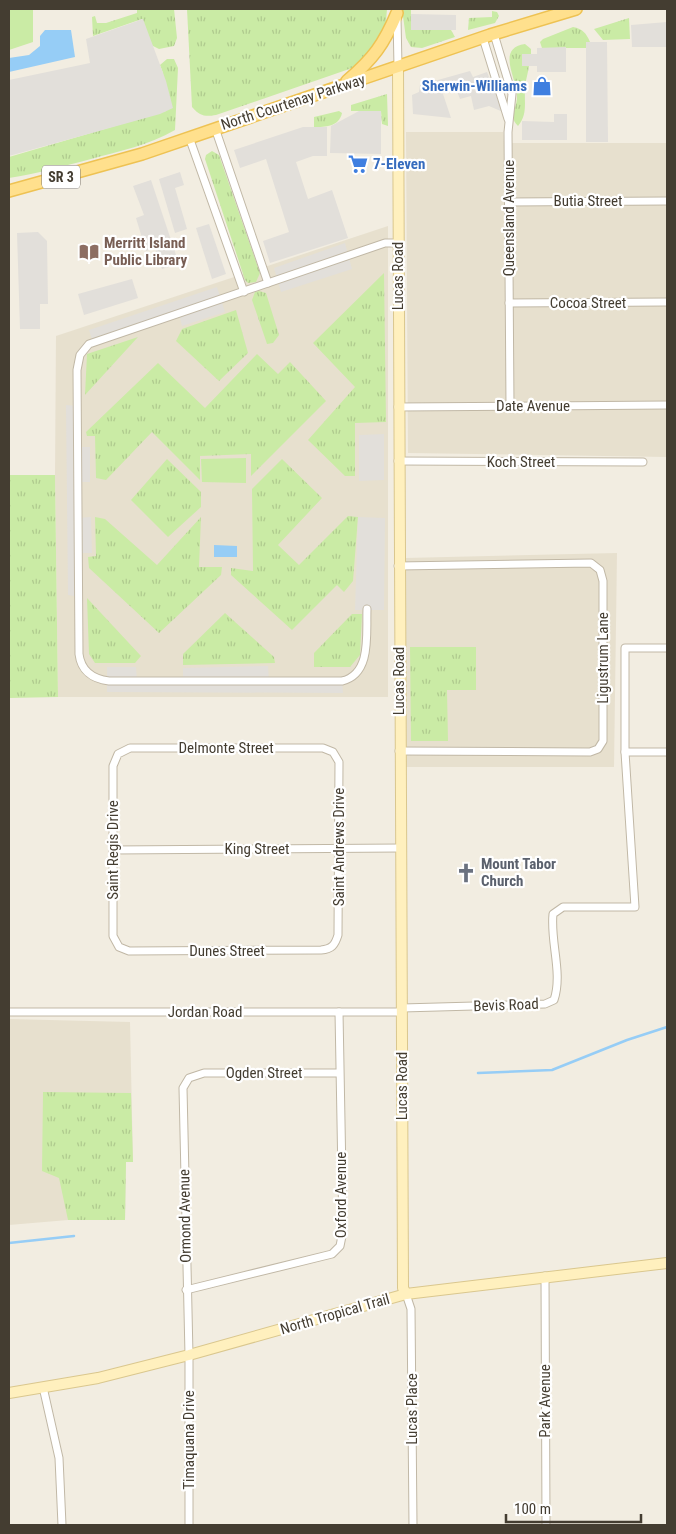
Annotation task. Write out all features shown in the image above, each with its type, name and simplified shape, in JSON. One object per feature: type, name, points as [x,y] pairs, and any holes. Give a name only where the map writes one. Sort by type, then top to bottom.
[{"type":"main road","name":"North Courtenay Parkway","points":[[9,191],[136,156],[488,36],[576,9]]},
{"type":"main road","points":[[342,85],[371,61],[386,40],[397,11]]},
{"type":"street","points":[[397,11],[398,67]]},
{"type":"street","name":"Queensland Avenue","points":[[488,36],[512,94],[508,122],[510,405]]},
{"type":"street","points":[[488,36],[508,122]]},
{"type":"street","name":"Lucas Road","points":[[398,67],[399,750],[403,1288],[406,1294]]},
{"type":"street","points":[[215,128],[268,283]]},
{"type":"street","points":[[189,137],[244,292]]},
{"type":"street","name":"Butia Street","points":[[509,202],[667,200]]},
{"type":"street","points":[[367,609],[366,648],[363,663],[358,673],[350,679],[342,681],[109,681],[90,674],[80,662],[78,360],[89,344],[385,243],[398,243]]},
{"type":"street","name":"Cocoa Street","points":[[509,303],[667,302]]},
{"type":"street","name":"Date Avenue","points":[[398,407],[667,405]]},
{"type":"street","name":"Koch Street","points":[[398,461],[643,462]]},
{"type":"street","name":"Ligustrum Lane","points":[[398,566],[591,563],[600,570],[603,581],[603,741],[598,749],[590,752],[399,750]]},
{"type":"street","name":"Bevis Road","points":[[402,1010],[544,1004],[554,1000],[558,989],[551,929],[553,914],[563,907],[635,907],[625,752],[625,648],[667,648]]},
{"type":"street","name":"Delmonte Street","points":[[118,754],[130,748],[323,748],[334,752]]},
{"type":"street","name":"Saint Andrews Drive","points":[[334,752],[339,762],[338,935],[335,944]]},
{"type":"street","points":[[625,752],[667,752]]},
{"type":"street","name":"Saint Regis Drive","points":[[118,754],[113,766],[113,936],[119,947]]},
{"type":"street","name":"King Street","points":[[113,850],[401,848]]},
{"type":"street","name":"Dunes Street","points":[[119,947],[129,951],[311,950],[330,949],[335,944]]},
{"type":"street","name":"Jordan Road","points":[[9,1012],[339,1012],[402,1010]]},
{"type":"street","name":"Oxford Avenue","points":[[186,1290],[332,1254],[340,1246],[343,1231],[339,1012]]},
{"type":"street","name":"Ogden Street","points":[[189,1078],[204,1073],[339,1073]]},
{"type":"street","name":"Ormond Avenue","points":[[189,1078],[183,1088],[182,1098],[189,1356]]},
{"type":"street","name":"North Tropical Trail","points":[[9,1393],[98,1378],[189,1356],[406,1294],[667,1263]]},
{"type":"street","name":"Park Avenue","points":[[545,1276],[546,1525]]},
{"type":"street","name":"Lucas Place","points":[[406,1294],[412,1309],[412,1525]]},
{"type":"street","name":"Timaquana Drive","points":[[189,1356],[189,1525]]},
{"type":"street","points":[[44,1387],[59,1458],[62,1525]]},
{"type":"shaded area","points":[[411,14],[456,15],[456,30],[411,30]]},
{"type":"shaded area","points":[[143,19],[166,81],[173,108],[160,114],[9,156],[9,80],[90,63],[86,39]]},
{"type":"shaded area","points":[[667,22],[667,47],[632,47],[631,25]]},
{"type":"shaded area","points":[[586,42],[607,42],[608,142],[586,142]]},
{"type":"shaded area","points":[[566,47],[566,72],[537,72],[537,66],[522,66],[522,54],[537,54],[537,48]]},
{"type":"shaded area","points":[[470,71],[473,77],[487,72],[503,112],[489,106],[474,110],[471,96],[460,99],[453,81],[440,85],[451,118],[413,114],[412,95],[419,92],[420,85]]},
{"type":"shaded area","points":[[359,111],[381,111],[381,154],[330,153],[331,126]]},
{"type":"shaded area","points":[[554,114],[567,114],[567,140],[522,140],[522,121],[554,122]]},
{"type":"shaded area","points":[[303,127],[327,127],[327,156],[313,156],[296,162],[308,199],[332,190],[348,238],[270,263],[263,241],[289,232],[266,159],[240,168],[234,150]]},
{"type":"shaded area","points":[[406,132],[503,132],[504,143],[667,143],[667,457],[408,453]]},
{"type":"shaded area","points":[[180,172],[184,185],[175,188],[187,229],[175,233],[159,179]]},
{"type":"shaded area","points":[[151,180],[179,264],[162,269],[155,248],[146,251],[136,218],[144,215],[133,186]]},
{"type":"shaded area","points":[[209,224],[226,274],[212,279],[196,228]]},
{"type":"shaded area","points":[[388,226],[388,697],[58,697],[55,475],[56,336]]},
{"type":"shaded area","points":[[38,232],[47,241],[48,304],[40,304],[40,329],[20,329],[17,233]]},
{"type":"shaded area","points":[[345,243],[352,269],[281,292],[274,268]]},
{"type":"shaded area","points":[[132,279],[138,298],[84,315],[78,294]]},
{"type":"shaded area","points":[[217,287],[225,312],[182,326],[179,314],[93,342],[89,330]]},
{"type":"shaded area","points":[[66,405],[77,406],[77,447],[90,447],[90,482],[78,482],[78,518],[91,517],[92,553],[79,553],[79,597],[68,595]]},
{"type":"shaded area","points":[[384,434],[384,480],[359,481],[359,435]]},
{"type":"shaded area","points":[[358,517],[385,518],[384,610],[355,610]]},
{"type":"shaded area","points":[[617,553],[614,767],[406,767],[405,558]]},
{"type":"shaded area","points":[[268,666],[269,681],[342,681],[343,693],[107,692],[107,667],[136,667],[137,681],[183,681],[183,668]]},
{"type":"shaded area","points":[[9,1019],[130,1022],[133,1162],[126,1162],[125,1220],[68,1220],[9,1225]]},
{"type":"green space","points":[[9,9],[33,9],[33,42],[9,50]]},
{"type":"green space","points":[[137,9],[174,9],[177,38],[174,46],[159,49],[151,45],[142,19],[93,36],[92,17],[95,16],[97,23],[106,23],[137,13]]},
{"type":"green space","points":[[187,9],[387,9],[385,33],[358,66],[209,116],[200,114],[192,107]]},
{"type":"green space","points":[[402,9],[411,9],[411,30],[451,30],[455,37],[422,48],[411,47],[406,38]]},
{"type":"green space","points":[[492,11],[497,12],[499,16],[495,23],[468,30],[469,18],[492,17]]},
{"type":"green space","points":[[629,18],[630,39],[603,40],[594,29]]},
{"type":"green space","points":[[573,27],[582,30],[587,36],[590,42],[586,42],[586,48],[542,48],[540,42],[543,39]]},
{"type":"green space","points":[[525,44],[531,49],[531,54],[522,54],[522,66],[529,66],[525,86],[525,108],[518,126],[513,116],[517,97],[510,58],[511,52],[516,47]]},
{"type":"green space","points":[[167,59],[174,59],[178,68],[175,130],[145,144],[50,170],[9,178],[9,157],[166,111],[163,73],[160,65]]},
{"type":"green space","points":[[387,94],[388,126],[382,124],[381,111],[351,111],[351,105]]},
{"type":"green space","points":[[339,111],[342,113],[335,124],[314,127],[314,117]]},
{"type":"green space","points":[[212,151],[219,155],[260,273],[256,282],[248,283],[245,280],[205,159],[206,155]]},
{"type":"green space","points":[[384,273],[386,422],[355,423],[355,476],[345,476],[308,440],[355,387],[313,343]]},
{"type":"green space","points":[[255,292],[266,293],[279,335],[273,343],[267,344],[252,300]]},
{"type":"green space","points":[[236,310],[248,353],[219,381],[176,341],[182,329]]},
{"type":"green space","points":[[138,337],[85,395],[87,354]]},
{"type":"green space","points":[[257,354],[278,374],[290,362],[326,401],[251,476],[251,454],[200,456],[200,480],[152,432],[106,480],[96,478],[95,436],[87,436],[86,432],[158,363],[205,408]]},
{"type":"green space","points":[[246,458],[246,483],[202,482],[201,459]]},
{"type":"green space","points":[[167,459],[201,492],[201,507],[168,537],[131,500]]},
{"type":"green space","points":[[282,459],[322,498],[278,545],[299,565],[348,516],[358,517],[353,581],[344,592],[337,585],[292,630],[231,575],[231,568],[253,571],[252,489]]},
{"type":"green space","points":[[9,475],[55,475],[58,697],[9,698]]},
{"type":"green space","points":[[95,517],[105,519],[157,565],[201,517],[199,567],[222,567],[221,575],[159,633],[89,568],[88,557],[96,556]]},
{"type":"green space","points":[[87,598],[141,656],[135,663],[95,663],[89,654]]},
{"type":"green space","points":[[225,613],[274,657],[275,663],[183,665],[183,654]]},
{"type":"green space","points":[[352,614],[362,614],[360,655],[350,667],[314,667],[314,653]]},
{"type":"green space","points":[[410,647],[476,647],[476,690],[447,690],[448,741],[411,741]]},
{"type":"green space","points":[[43,1092],[131,1093],[133,1162],[126,1162],[125,1220],[68,1220],[59,1178],[42,1171]]},
{"type":"water","points":[[45,30],[71,30],[75,57],[9,72],[9,58],[29,55],[40,46],[40,36]]},
{"type":"water","points":[[214,545],[237,546],[237,557],[214,557]]},
{"type":"waterway","points":[[478,1073],[552,1070],[627,1040],[667,1027]]},
{"type":"waterway","points":[[9,1243],[74,1236]]},
{"type":"place","name":"Sherwin-Williams","points":[[542,86]]},
{"type":"place","name":"7-Eleven","points":[[358,164]]},
{"type":"place","name":"Merritt Island Public Library","points":[[89,252]]},
{"type":"place","name":"Mount Tabor Church","points":[[466,873]]}]
